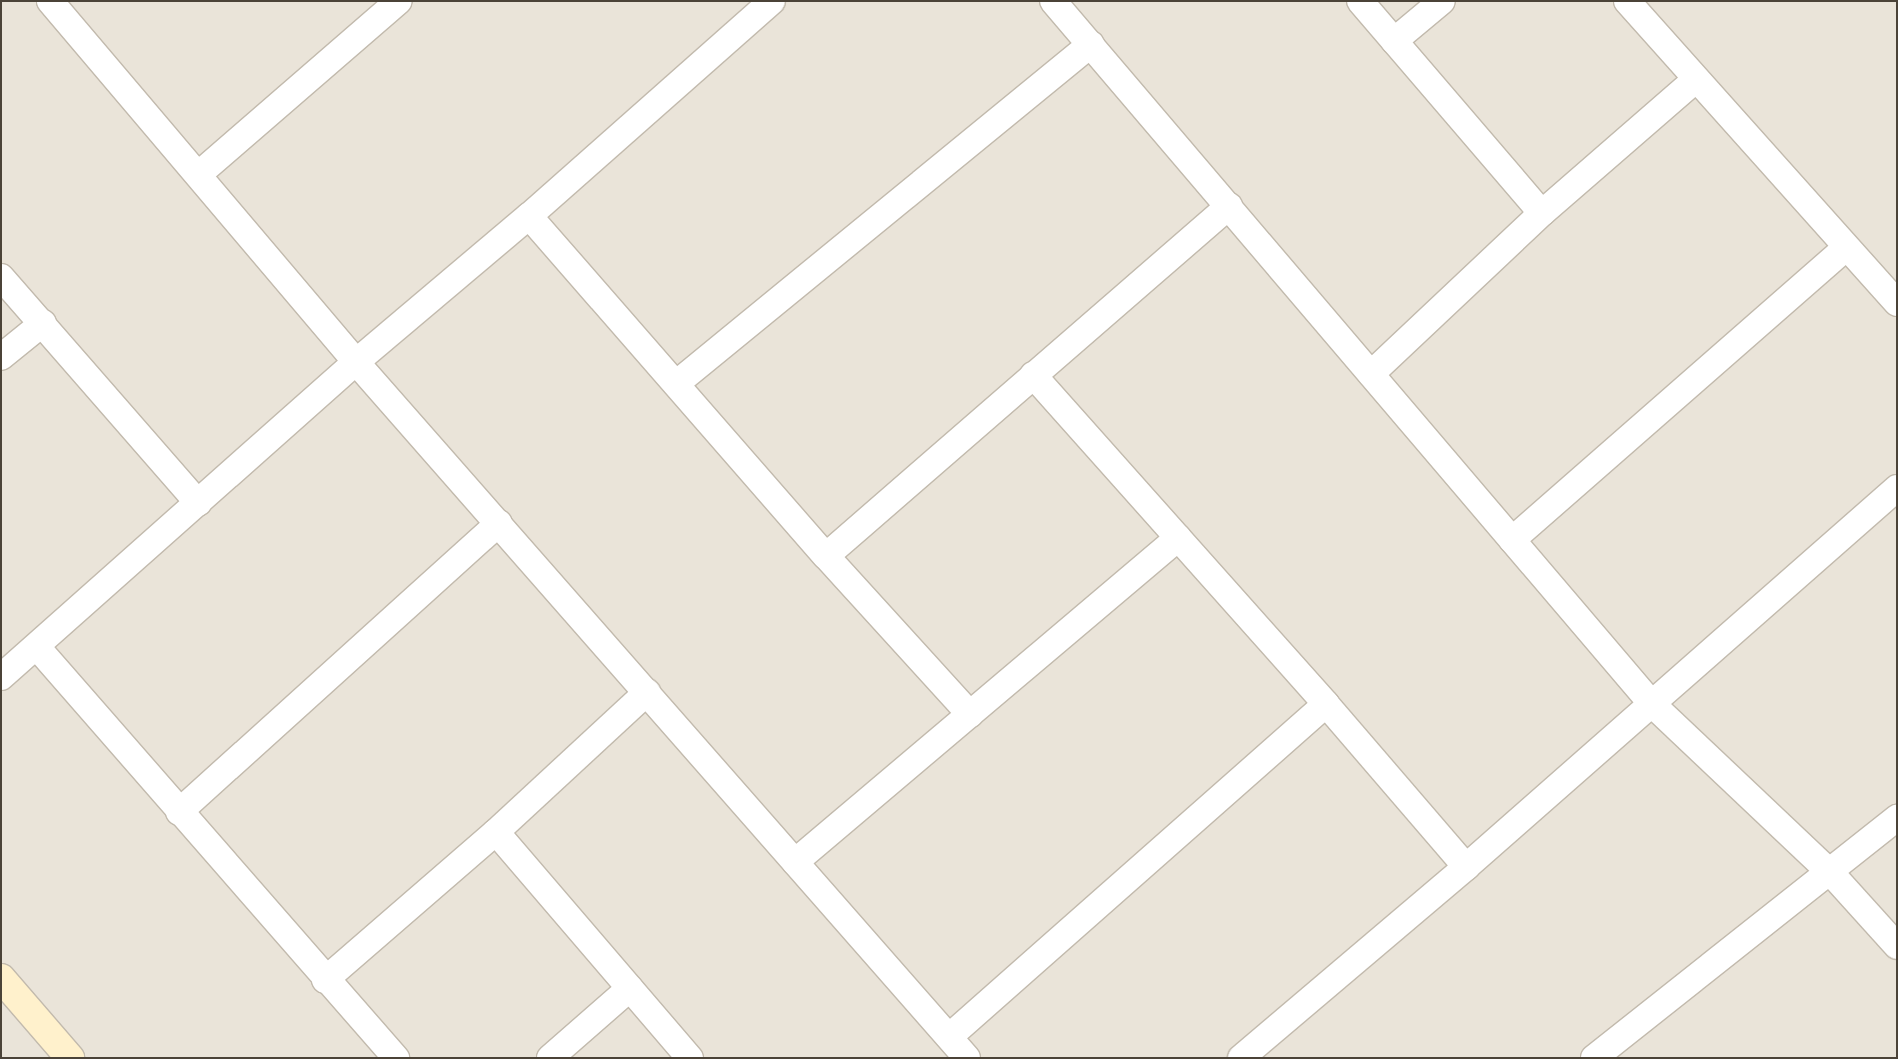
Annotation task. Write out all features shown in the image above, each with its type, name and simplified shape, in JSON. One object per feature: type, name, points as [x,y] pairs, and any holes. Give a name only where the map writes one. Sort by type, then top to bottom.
[{"type":"street","points":[[199,174],[399,1]]},
{"type":"street","points":[[1053,1],[1652,704],[1831,873],[1897,946]]},
{"type":"street","points":[[1360,1],[1542,213]]},
{"type":"street","points":[[1394,41],[1442,1]]},
{"type":"street","points":[[1627,1],[1694,80],[1897,303]]},
{"type":"street","points":[[57,4],[356,362],[967,1058]]},
{"type":"street","points":[[1,677],[356,362],[528,216],[755,7]]},
{"type":"street","points":[[677,383],[1091,44]]},
{"type":"street","points":[[1371,374],[1542,213],[1694,80]]},
{"type":"street","points":[[826,556],[1033,374],[1229,206]]},
{"type":"street","points":[[528,216],[677,383],[826,556],[970,714]]},
{"type":"street","points":[[1512,540],[1846,248]]},
{"type":"street","points":[[1,277],[198,502]]},
{"type":"street","points":[[1,357],[43,323]]},
{"type":"street","points":[[1033,374],[1326,704],[1466,867]]},
{"type":"street","points":[[1241,1058],[1466,867],[1897,488]]},
{"type":"street","points":[[179,812],[499,523]]},
{"type":"street","points":[[795,862],[1178,538]]},
{"type":"street","points":[[37,646],[325,980],[396,1058]]},
{"type":"street","points":[[325,980],[496,832],[647,692]]},
{"type":"street","points":[[949,1037],[1326,704]]},
{"type":"street","points":[[1594,1058],[1831,873],[1897,818]]},
{"type":"street","points":[[496,832],[690,1058]]},
{"type":"street","points":[[1,978],[70,1058]]},
{"type":"street","points":[[550,1058],[630,988]]},
{"type":"shaded area","points":[[1,1],[1897,1],[1897,1058],[1,1058]]}]
